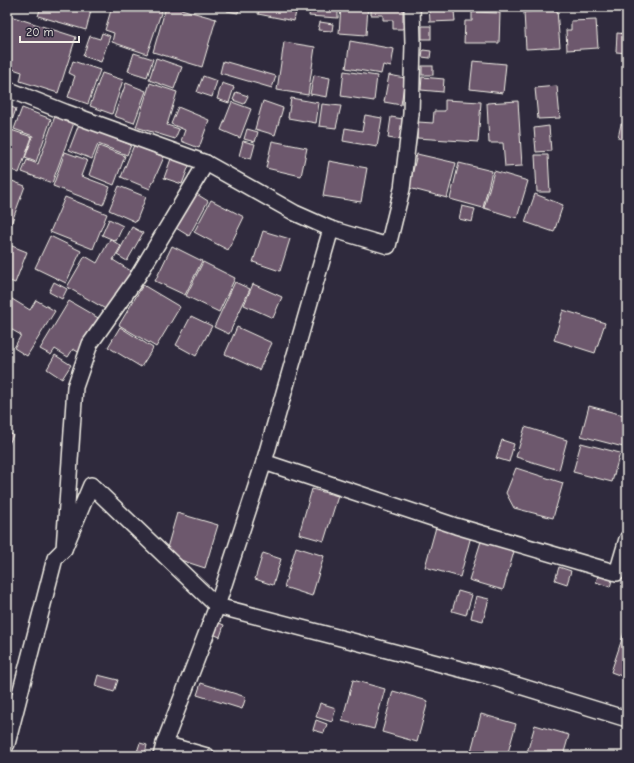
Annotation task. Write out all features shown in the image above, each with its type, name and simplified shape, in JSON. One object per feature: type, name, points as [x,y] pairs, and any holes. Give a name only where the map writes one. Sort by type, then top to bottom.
[{"type":"street","points":[[7,89],[65,112],[206,163],[295,213],[331,229],[388,246],[402,189],[411,114],[413,44],[412,7]]},
{"type":"street","points":[[64,549],[75,387],[90,344],[138,276],[206,163]]},
{"type":"street","points":[[207,756],[163,750],[217,606],[264,462],[331,229]]},
{"type":"street","points":[[264,462],[456,526],[617,573],[627,539]]},
{"type":"street","points":[[7,744],[55,558],[64,549],[91,485],[217,606],[487,676],[627,718]]},
{"type":"building","points":[[41,7],[92,7],[86,30],[38,16]]},
{"type":"building","points":[[112,7],[163,7],[147,54],[112,42],[114,33],[105,30]]},
{"type":"building","points":[[166,7],[174,7],[216,19],[202,67],[153,52]]},
{"type":"building","points":[[228,7],[239,7],[238,13],[227,11]]},
{"type":"building","points":[[259,7],[297,7],[294,21],[258,14]]},
{"type":"building","points":[[310,7],[338,7],[338,18],[309,16]]},
{"type":"building","points":[[341,7],[368,7],[366,35],[339,33]]},
{"type":"building","points":[[371,7],[403,7],[403,29],[393,29],[393,20],[383,20],[383,15],[371,15]]},
{"type":"building","points":[[429,7],[444,7],[444,11],[454,11],[455,21],[430,22]]},
{"type":"building","points":[[474,7],[501,7],[501,10],[474,9]]},
{"type":"building","points":[[557,10],[560,47],[526,49],[524,12]]},
{"type":"building","points":[[472,12],[500,13],[499,43],[464,43],[465,21],[472,21]]},
{"type":"building","points":[[7,15],[76,37],[58,93],[20,81],[22,72],[7,67]]},
{"type":"building","points":[[596,20],[598,48],[567,50],[566,30],[571,30],[571,21]]},
{"type":"building","points":[[320,22],[333,24],[332,31],[318,30]]},
{"type":"building","points":[[422,26],[431,26],[431,39],[422,39]]},
{"type":"building","points":[[102,33],[110,36],[101,62],[83,56],[90,36],[100,39]]},
{"type":"building","points":[[617,33],[627,34],[627,53],[616,52]]},
{"type":"building","points":[[350,41],[394,49],[391,67],[383,65],[381,74],[346,68]]},
{"type":"building","points":[[284,42],[315,47],[308,95],[277,90]]},
{"type":"building","points":[[423,50],[431,51],[430,58],[422,57]]},
{"type":"building","points":[[134,53],[153,59],[147,77],[128,71]]},
{"type":"building","points":[[156,58],[182,67],[174,89],[149,80]]},
{"type":"building","points":[[73,61],[100,70],[88,104],[68,97],[75,76],[69,73]]},
{"type":"building","points":[[223,61],[276,76],[272,88],[220,73]]},
{"type":"building","points":[[473,61],[506,64],[503,93],[470,89]]},
{"type":"building","points":[[422,66],[433,66],[433,75],[422,75]]},
{"type":"building","points":[[344,71],[377,76],[374,101],[341,96]]},
{"type":"building","points":[[102,73],[123,80],[112,114],[90,106]]},
{"type":"building","points":[[314,75],[330,78],[327,97],[310,94]]},
{"type":"building","points":[[389,75],[405,78],[401,105],[384,102]]},
{"type":"building","points":[[203,76],[217,81],[212,97],[197,92]]},
{"type":"building","points":[[422,77],[444,79],[443,92],[421,90]]},
{"type":"building","points":[[126,83],[146,91],[134,123],[114,116]]},
{"type":"building","points":[[150,83],[177,92],[167,125],[179,129],[175,139],[136,127]]},
{"type":"building","points":[[222,83],[234,87],[229,103],[217,99]]},
{"type":"building","points":[[557,86],[560,118],[538,119],[535,88]]},
{"type":"building","points":[[236,92],[248,96],[244,104],[233,100]]},
{"type":"building","points":[[291,98],[319,103],[316,123],[288,118]]},
{"type":"building","points":[[445,100],[481,102],[478,142],[417,138],[418,122],[433,123],[434,111],[445,111]]},
{"type":"building","points":[[263,101],[283,108],[275,135],[255,129]]},
{"type":"building","points":[[518,101],[522,166],[505,167],[503,143],[489,143],[487,103]]},
{"type":"building","points":[[232,102],[251,109],[240,138],[221,130]]},
{"type":"building","points":[[322,104],[341,106],[336,128],[319,126]]},
{"type":"building","points":[[7,105],[16,109],[8,132],[7,132]]},
{"type":"building","points":[[178,107],[209,120],[199,148],[181,141],[185,130],[171,124]]},
{"type":"building","points":[[22,108],[51,119],[36,162],[25,158],[33,136],[14,129]]},
{"type":"building","points":[[365,115],[382,118],[377,147],[343,141],[345,128],[362,131]]},
{"type":"building","points":[[55,116],[74,123],[52,183],[22,172],[27,160],[38,164]]},
{"type":"building","points":[[391,117],[403,119],[400,140],[388,138]]},
{"type":"building","points":[[79,124],[131,145],[127,155],[98,144],[92,159],[69,150]]},
{"type":"building","points":[[621,124],[627,125],[627,140],[618,138]]},
{"type":"building","points":[[549,126],[551,151],[536,152],[534,128]]},
{"type":"building","points":[[247,129],[258,132],[255,142],[244,139]]},
{"type":"building","points":[[11,130],[32,137],[19,173],[7,168],[7,140]]},
{"type":"building","points":[[243,141],[255,144],[251,159],[239,156]]},
{"type":"building","points":[[272,141],[307,148],[301,176],[266,168]]},
{"type":"building","points":[[134,145],[164,157],[150,189],[121,177]]},
{"type":"building","points":[[99,146],[125,156],[114,185],[89,175]]},
{"type":"building","points":[[65,152],[87,160],[81,176],[110,187],[103,205],[53,186]]},
{"type":"building","points":[[417,154],[456,163],[447,198],[409,188]]},
{"type":"building","points":[[535,155],[548,155],[550,192],[537,192]]},
{"type":"building","points":[[172,156],[190,163],[182,184],[164,178]]},
{"type":"building","points":[[329,161],[367,168],[361,202],[323,196]]},
{"type":"building","points":[[459,163],[492,171],[483,208],[450,199]]},
{"type":"building","points":[[494,171],[528,181],[517,218],[484,208]]},
{"type":"building","points":[[7,179],[25,186],[7,235]]},
{"type":"building","points":[[119,186],[146,197],[136,222],[109,210]]},
{"type":"building","points":[[195,193],[208,201],[189,236],[176,228]]},
{"type":"building","points":[[535,194],[563,205],[554,232],[525,222]]},
{"type":"building","points":[[65,197],[107,214],[93,249],[50,232]]},
{"type":"building","points":[[211,200],[244,217],[228,250],[194,232]]},
{"type":"building","points":[[462,206],[475,209],[472,222],[459,219]]},
{"type":"building","points":[[109,219],[123,226],[116,241],[102,235]]},
{"type":"building","points":[[132,227],[143,233],[127,261],[117,255]]},
{"type":"building","points":[[263,231],[290,239],[280,271],[253,262]]},
{"type":"building","points":[[50,236],[81,251],[66,283],[35,268]]},
{"type":"building","points":[[110,239],[121,246],[113,260],[131,271],[109,311],[67,287],[85,256],[97,263]]},
{"type":"building","points":[[7,244],[27,252],[15,283],[7,280]]},
{"type":"building","points":[[172,246],[202,261],[185,295],[155,281]]},
{"type":"building","points":[[203,262],[235,278],[219,312],[186,296]]},
{"type":"building","points":[[54,282],[67,289],[62,299],[49,292]]},
{"type":"building","points":[[235,282],[250,289],[229,334],[214,327]]},
{"type":"building","points":[[253,284],[282,297],[273,318],[244,305]]},
{"type":"building","points":[[143,285],[180,307],[156,347],[119,325]]},
{"type":"building","points":[[7,296],[30,310],[36,300],[55,311],[27,356],[14,348],[21,335],[7,327]]},
{"type":"building","points":[[69,301],[100,319],[80,353],[73,349],[68,357],[55,349],[51,355],[40,349]]},
{"type":"building","points":[[563,310],[605,323],[595,353],[554,340]]},
{"type":"building","points":[[191,316],[212,326],[196,356],[176,345]]},
{"type":"building","points":[[120,327],[153,348],[141,367],[108,347]]},
{"type":"building","points":[[237,327],[272,343],[259,370],[225,354]]},
{"type":"building","points":[[55,355],[71,365],[62,379],[47,369]]},
{"type":"building","points":[[589,406],[627,416],[627,448],[581,436]]},
{"type":"building","points":[[525,427],[567,440],[559,470],[516,457]]},
{"type":"building","points":[[7,432],[13,435],[7,448]]},
{"type":"building","points":[[502,440],[514,444],[509,462],[496,458]]},
{"type":"building","points":[[581,443],[620,453],[612,482],[573,472]]},
{"type":"building","points":[[516,468],[563,483],[553,518],[514,508],[506,493]]},
{"type":"building","points":[[312,489],[338,496],[324,541],[299,534]]},
{"type":"building","points":[[177,513],[218,525],[205,568],[165,555]]},
{"type":"building","points":[[436,527],[471,536],[460,577],[425,567]]},
{"type":"building","points":[[482,538],[515,548],[503,590],[469,580]]},
{"type":"building","points":[[296,547],[324,556],[312,596],[284,587]]},
{"type":"building","points":[[263,553],[281,559],[273,585],[255,579]]},
{"type":"building","points":[[559,567],[571,571],[567,584],[555,580]]},
{"type":"building","points":[[600,570],[614,574],[610,587],[596,582]]},
{"type":"building","points":[[458,591],[472,595],[466,615],[452,611]]},
{"type":"building","points":[[476,596],[489,599],[483,621],[471,618]]},
{"type":"building","points":[[214,621],[224,625],[220,637],[210,633]]},
{"type":"building","points":[[624,633],[627,634],[627,678],[611,672]]},
{"type":"building","points":[[98,675],[118,680],[114,692],[95,686]]},
{"type":"building","points":[[353,680],[385,689],[374,729],[342,721]]},
{"type":"building","points":[[201,683],[246,697],[242,709],[197,695]]},
{"type":"building","points":[[393,691],[428,701],[417,742],[382,732]]},
{"type":"building","points":[[320,703],[336,708],[332,722],[316,717]]},
{"type":"building","points":[[481,714],[516,724],[507,756],[470,755]]},
{"type":"building","points":[[316,720],[327,724],[324,733],[313,730]]},
{"type":"building","points":[[535,725],[569,735],[563,756],[526,756]]},
{"type":"building","points":[[140,743],[147,745],[145,754],[137,752]]}]
